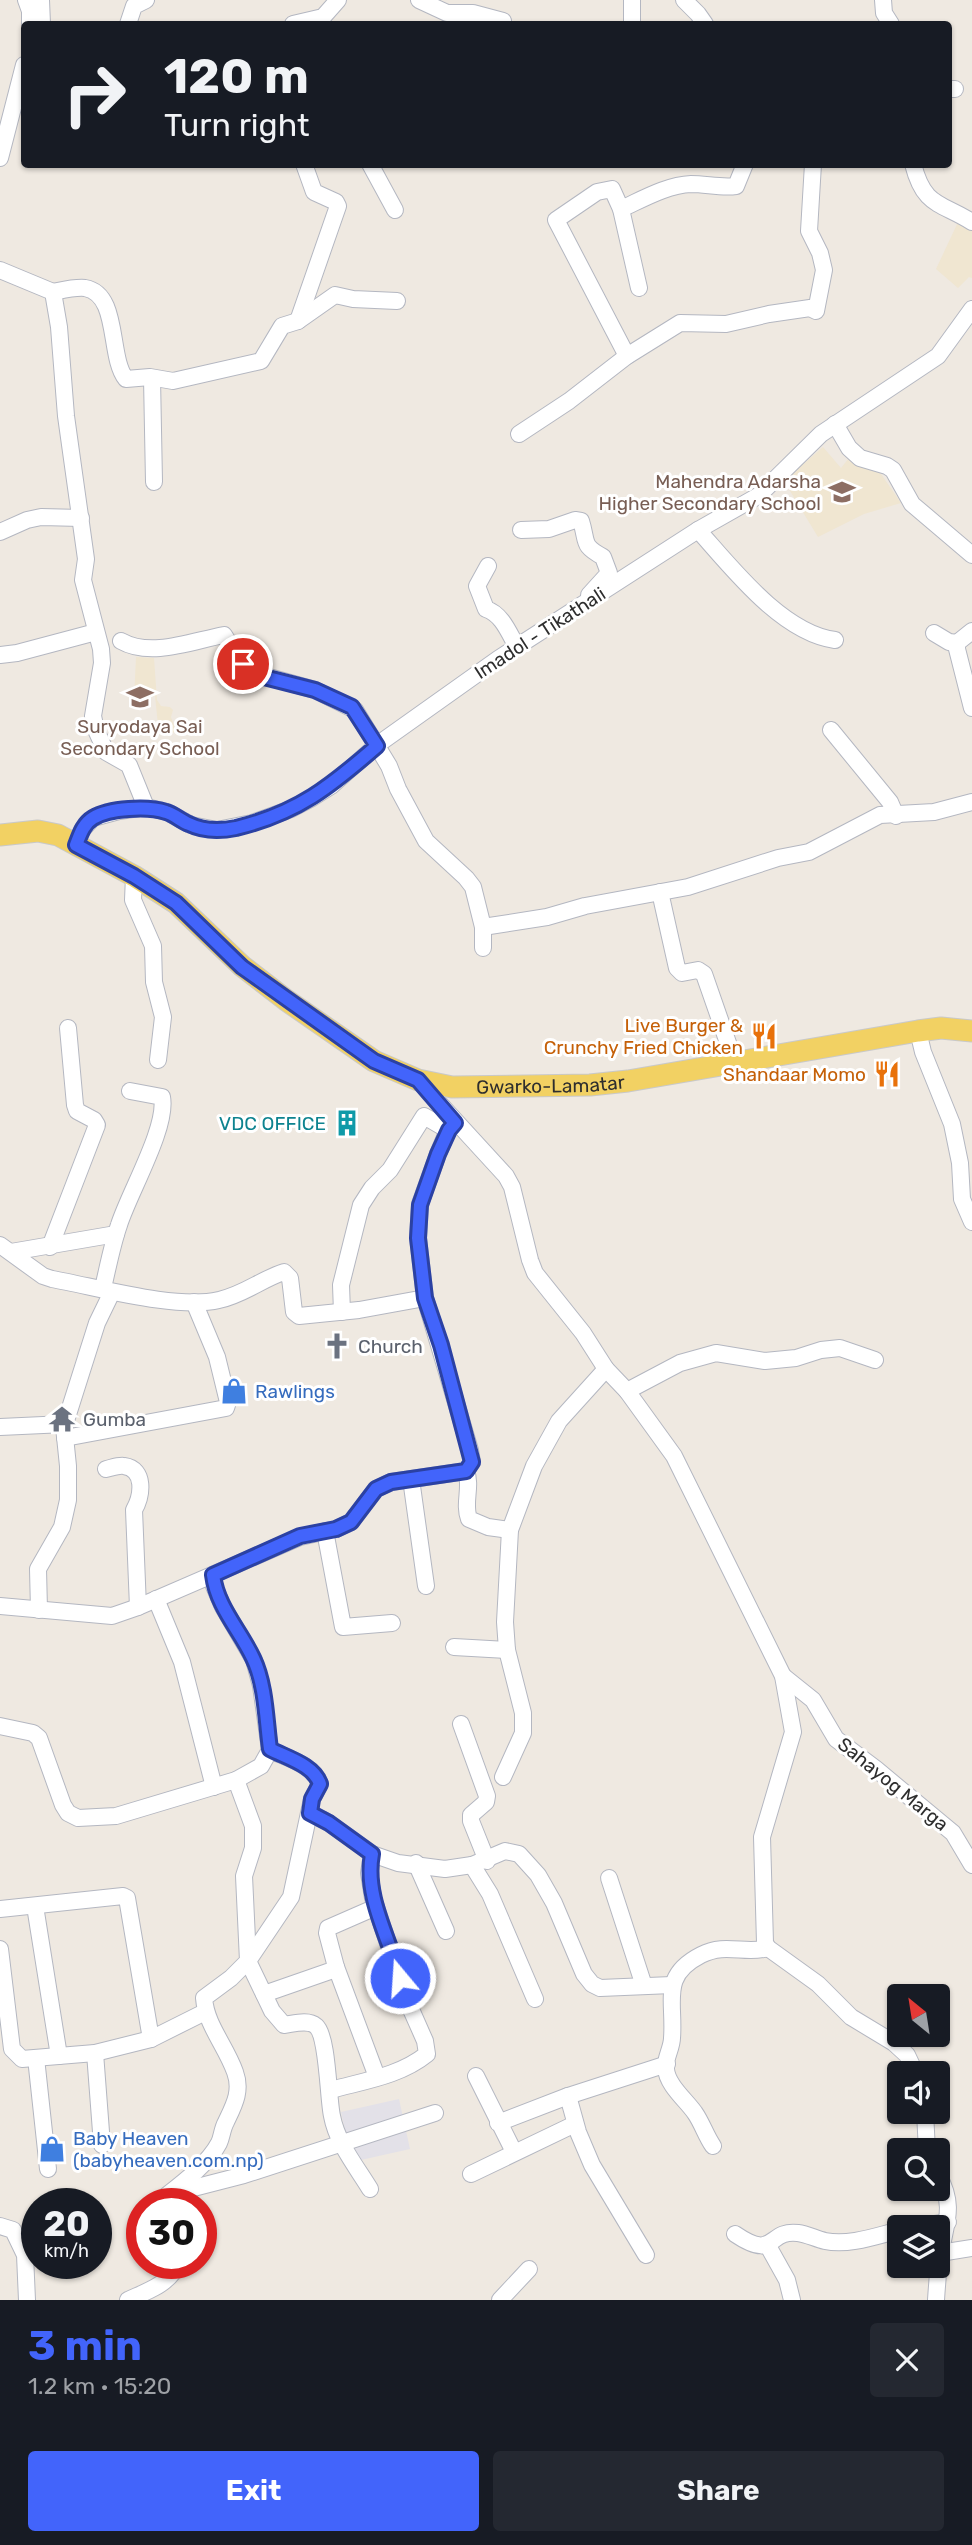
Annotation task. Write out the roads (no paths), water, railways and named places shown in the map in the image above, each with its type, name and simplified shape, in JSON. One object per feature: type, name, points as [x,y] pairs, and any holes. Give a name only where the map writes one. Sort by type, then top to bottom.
[{"type":"main road","name":"Gwarko-Lamatar","points":[[0,835],[38,831],[58,835],[134,876],[176,903],[242,967],[374,1061],[418,1080],[452,1087],[590,1085],[628,1081],[918,1031],[941,1028],[972,1031]]},
{"type":"street","points":[[26,0],[30,21]]},
{"type":"street","points":[[41,0],[42,21]]},
{"type":"street","points":[[129,21],[134,6],[146,0]]},
{"type":"street","points":[[308,21],[323,17],[338,0]]},
{"type":"street","points":[[419,0],[448,19],[473,13],[503,21]]},
{"type":"street","points":[[632,0],[632,21]]},
{"type":"street","points":[[684,0],[703,21]]},
{"type":"street","points":[[883,0],[884,13],[889,21]]},
{"type":"street","points":[[0,158],[21,77]]},
{"type":"street","points":[[298,321],[338,206],[336,202],[314,192],[305,168]]},
{"type":"street","points":[[372,168],[395,210]]},
{"type":"street","points":[[621,209],[672,187],[691,184],[736,186],[743,168]]},
{"type":"street","points":[[519,434],[569,401],[627,356],[680,323],[726,324],[810,308],[816,311],[824,270],[810,231],[814,168]]},
{"type":"street","points":[[914,168],[918,181],[931,199],[944,209],[972,222]]},
{"type":"street","points":[[627,356],[556,220],[597,192],[612,189],[621,209],[639,288]]},
{"type":"street","points":[[0,270],[52,292],[86,288],[96,293],[106,306],[125,379],[181,380],[261,361],[282,326],[298,321],[335,295],[354,299],[397,301]]},
{"type":"street","points":[[52,292],[59,327],[66,416],[86,559],[83,580],[102,663],[93,716],[106,752],[129,765],[146,807]]},
{"type":"street","name":"Imadol - Tikathali","points":[[76,845],[82,830],[93,818],[119,811],[146,807],[167,812],[191,825],[217,830],[235,828],[291,809],[312,798],[331,786],[377,746],[517,647],[698,530],[758,496],[821,434],[938,356],[972,309]]},
{"type":"street","points":[[152,378],[154,482]]},
{"type":"street","points":[[835,424],[849,448],[860,458],[893,470],[912,504],[972,555]]},
{"type":"street","points":[[0,532],[41,517],[81,518]]},
{"type":"street","points":[[521,530],[550,529],[575,520],[581,522],[589,550],[603,556],[609,573],[579,608]]},
{"type":"street","points":[[698,530],[733,572],[792,622],[807,632],[835,640]]},
{"type":"street","points":[[488,566],[477,586],[486,609],[500,619],[517,647]]},
{"type":"street","points":[[934,633],[949,642],[957,643],[972,631]]},
{"type":"street","points":[[0,655],[96,632]]},
{"type":"street","points":[[121,641],[134,649],[153,648],[224,635],[239,659],[258,674],[315,690],[352,707],[377,746],[426,841],[473,887],[483,927],[483,948]]},
{"type":"street","points":[[957,643],[972,708]]},
{"type":"street","points":[[831,730],[890,802],[896,816]]},
{"type":"street","points":[[483,927],[547,917],[585,906],[688,887],[778,858],[809,852],[880,816],[934,811],[972,802]]},
{"type":"street","points":[[134,876],[133,900],[153,946],[154,982],[163,1017],[158,1060]]},
{"type":"street","points":[[660,892],[677,968],[682,973],[698,970],[704,974],[736,1063]]},
{"type":"street","points":[[50,1247],[97,1125],[77,1111],[68,1028]]},
{"type":"street","points":[[918,1031],[923,1052],[952,1124],[960,1163],[962,1199],[972,1222]]},
{"type":"street","points":[[418,1080],[452,1126],[506,1177],[512,1187],[530,1260],[536,1273],[674,1456],[783,1676],[793,1732],[762,1837],[765,1934],[768,1948],[818,1984],[851,2017],[894,2043],[909,2061]]},
{"type":"street","points":[[39,1610],[38,1569],[62,1527],[68,1500],[65,1431],[108,1290],[116,1234],[153,1142],[163,1109],[162,1097],[130,1091]]},
{"type":"street","points":[[342,1312],[341,1285],[361,1205],[372,1188],[390,1170],[424,1116],[452,1126]]},
{"type":"street","points":[[0,1606],[112,1616],[300,1536],[351,1522],[376,1489],[391,1482],[466,1471],[472,1462],[470,1450],[425,1298],[418,1238],[420,1205],[452,1126]]},
{"type":"street","points":[[6,1249],[50,1247],[116,1234]]},
{"type":"street","points":[[6,1249],[43,1276],[108,1290],[194,1303],[229,1297],[284,1272],[290,1278],[296,1315],[304,1316],[425,1298]]},
{"type":"street","points":[[0,1427],[65,1431],[226,1408],[228,1402],[217,1357],[194,1303]]},
{"type":"street","points":[[627,1391],[680,1363],[716,1353],[765,1360],[796,1358],[821,1350],[840,1348],[875,1360]]},
{"type":"street","points":[[503,1777],[523,1733],[523,1713],[507,1650],[505,1622],[510,1530],[534,1466],[559,1421],[606,1369]]},
{"type":"street","points":[[106,1469],[125,1466],[137,1472],[141,1479],[138,1505],[134,1510],[138,1607]]},
{"type":"street","points":[[466,1471],[470,1481],[466,1503],[469,1519],[488,1527],[510,1530]]},
{"type":"street","points":[[411,1479],[426,1586]]},
{"type":"street","points":[[325,1531],[343,1628],[392,1623]]},
{"type":"street","points":[[0,1726],[33,1733],[39,1738],[63,1805],[68,1813],[78,1818],[116,1816],[236,1780],[261,1766],[270,1749],[261,1686],[254,1660],[223,1607],[213,1575]]},
{"type":"street","points":[[156,1599],[183,1662],[215,1787]]},
{"type":"street","points":[[454,1647],[507,1650]]},
{"type":"street","name":"Sahayog Marga","points":[[783,1676],[813,1700],[836,1739],[953,1833],[972,1865]]},
{"type":"street","points":[[461,1724],[487,1796],[486,1802],[471,1815],[479,1863],[535,1999]]},
{"type":"street","points":[[176,2188],[194,2172],[219,2143],[224,2125],[236,2105],[236,2073],[205,2012],[204,1998],[248,1961],[291,1897],[312,1799],[320,1784],[310,1769],[270,1749]]},
{"type":"street","points":[[236,1780],[253,1826],[253,1848],[244,1876],[248,1961],[272,2011],[284,2025],[305,2022],[316,2025],[322,2036],[331,2090],[329,2101],[332,2119],[342,2144],[370,2189]]},
{"type":"street","points":[[310,1813],[329,1823],[372,1854],[398,1863],[416,1863],[445,1869],[479,1863],[505,1851],[519,1854],[528,1861],[554,1903],[584,1974],[592,1984],[600,1988],[672,1985]]},
{"type":"street","points":[[331,2090],[416,2063],[427,2054],[425,2041],[406,1998],[376,1907],[369,1872],[372,1854]]},
{"type":"street","points":[[416,1863],[446,1931]]},
{"type":"street","points":[[609,1878],[644,1986]]},
{"type":"street","points":[[0,1909],[123,1896],[129,1900],[151,2039]]},
{"type":"street","points":[[35,1906],[59,2056]]},
{"type":"street","points":[[376,1907],[328,1928],[327,1933],[336,1967],[377,2077]]},
{"type":"street","points":[[713,2146],[696,2114],[677,2092],[666,2069],[672,2040],[672,1985],[676,1973],[701,1955],[726,1947],[759,1951],[768,1948]]},
{"type":"street","points":[[0,1949],[12,2049],[22,2059],[95,2053],[151,2039],[205,2012]]},
{"type":"street","points":[[264,1994],[336,1967]]},
{"type":"street","points":[[95,2053],[103,2145]]},
{"type":"street","points":[[36,2058],[48,2169]]},
{"type":"street","points":[[498,2123],[568,2096],[667,2064]]},
{"type":"street","points":[[475,2076],[514,2152]]},
{"type":"street","points":[[568,2096],[575,2124],[592,2165],[646,2255]]},
{"type":"street","points":[[200,2188],[435,2113]]},
{"type":"street","points":[[471,2175],[575,2124]]},
{"type":"street","points":[[0,2226],[13,2230],[25,2255],[27,2300]]},
{"type":"street","points":[[735,2234],[750,2245],[768,2246],[787,2234],[797,2233],[840,2242],[887,2233]]},
{"type":"street","points":[[768,2246],[787,2280],[792,2300]]},
{"type":"street","points":[[950,2251],[972,2248]]},
{"type":"street","points":[[500,2300],[529,2269]]},
{"type":"street","points":[[936,2300],[938,2278]]},
{"type":"street","points":[[128,2300],[167,2279]]},
{"type":"place","name":"Mahendra Adarsha Higher Secondary School","points":[[842,492]]},
{"type":"place","name":"Suryodaya Sai Secondary School","points":[[140,697]]},
{"type":"place","name":"Live Burger & Crunchy Fried Chicken","points":[[764,1036]]},
{"type":"place","name":"Shandaar Momo","points":[[887,1074]]},
{"type":"place","name":"VDC OFFICE","points":[[347,1123]]},
{"type":"place","name":"Church","points":[[337,1346]]},
{"type":"place","name":"Rawlings","points":[[234,1391]]},
{"type":"place","name":"Gumba","points":[[62,1419]]},
{"type":"place","name":"Baby Heaven (babyheaven.com.np)","points":[[52,2149]]}]
